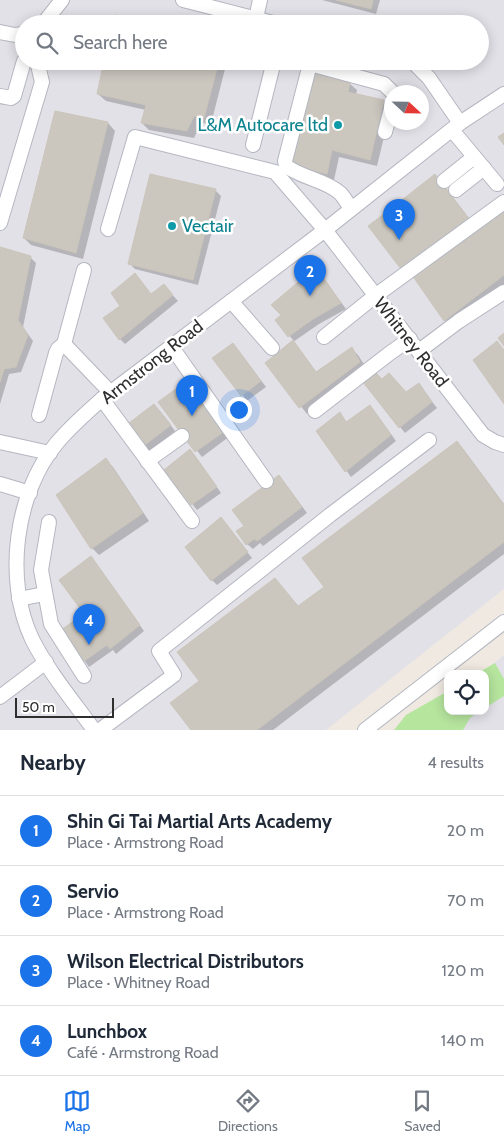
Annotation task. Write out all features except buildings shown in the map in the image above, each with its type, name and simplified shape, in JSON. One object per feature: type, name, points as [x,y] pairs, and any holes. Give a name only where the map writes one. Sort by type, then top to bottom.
[{"type":"street","points":[[50,15],[62,0]]},
{"type":"street","points":[[183,0],[244,15]]},
{"type":"street","points":[[257,15],[260,0]]},
{"type":"street","points":[[0,33],[15,35]]},
{"type":"street","points":[[0,96],[12,98],[14,96],[21,70]]},
{"type":"street","points":[[0,223],[42,82],[39,70]]},
{"type":"street","points":[[253,145],[272,70]]},
{"type":"street","points":[[308,70],[285,161],[286,166],[292,171],[338,191],[351,209]]},
{"type":"street","points":[[338,70],[385,85]]},
{"type":"street","points":[[421,70],[429,78],[474,157],[497,184]]},
{"type":"street","name":"Armstrong Road","points":[[94,730],[46,662],[32,638],[19,600],[16,579],[16,556],[25,506],[34,482],[50,453],[74,424],[106,396],[325,230],[456,127],[504,94]]},
{"type":"street","name":"Whitney Road","points":[[108,229],[134,137],[275,172],[325,230],[483,435],[504,445]]},
{"type":"street","points":[[444,181],[474,157]]},
{"type":"street","points":[[456,190],[484,168]]},
{"type":"street","points":[[324,337],[375,296],[504,202]]},
{"type":"street","points":[[40,415],[56,353],[64,344],[84,270]]},
{"type":"street","points":[[420,351],[459,321],[504,292]]},
{"type":"street","points":[[231,302],[272,348]]},
{"type":"street","points":[[315,411],[410,339]]},
{"type":"street","points":[[64,344],[106,396],[147,460],[192,521]]},
{"type":"street","points":[[171,346],[266,481]]},
{"type":"street","points":[[147,460],[182,436]]},
{"type":"street","points":[[100,730],[174,675],[159,651],[330,515],[429,440]]},
{"type":"street","points":[[0,442],[50,453]]},
{"type":"street","points":[[0,484],[30,493]]},
{"type":"street","points":[[48,522],[41,570],[50,624],[84,676]]},
{"type":"street","points":[[19,600],[44,594]]},
{"type":"street","points":[[366,730],[504,622]]},
{"type":"street","points":[[0,697],[46,662]]},
{"type":"shaded area","points":[[0,0],[504,0],[504,589],[326,730],[0,730]]},
{"type":"shaded area","points":[[504,655],[504,730],[411,730],[444,713],[444,715],[489,715],[489,670],[486,670]]},
{"type":"green space","points":[[495,663],[504,679],[504,696],[489,705],[489,670],[483,670]]},
{"type":"green space","points":[[444,693],[444,715],[474,715],[470,718],[463,730],[394,730],[406,715]]},
{"type":"place","name":"L&M Autocare ltd","points":[[338,125]]},
{"type":"place","name":"Vectair","points":[[172,226]]},
{"type":"place","name":"Wilson Electrical Distributors","points":[[399,240]]},
{"type":"place","name":"Servio","points":[[310,296]]},
{"type":"place","name":"Shin Gi Tai Martial Arts Academy","points":[[192,416]]},
{"type":"place","name":"Lunchbox","points":[[89,645]]}]
